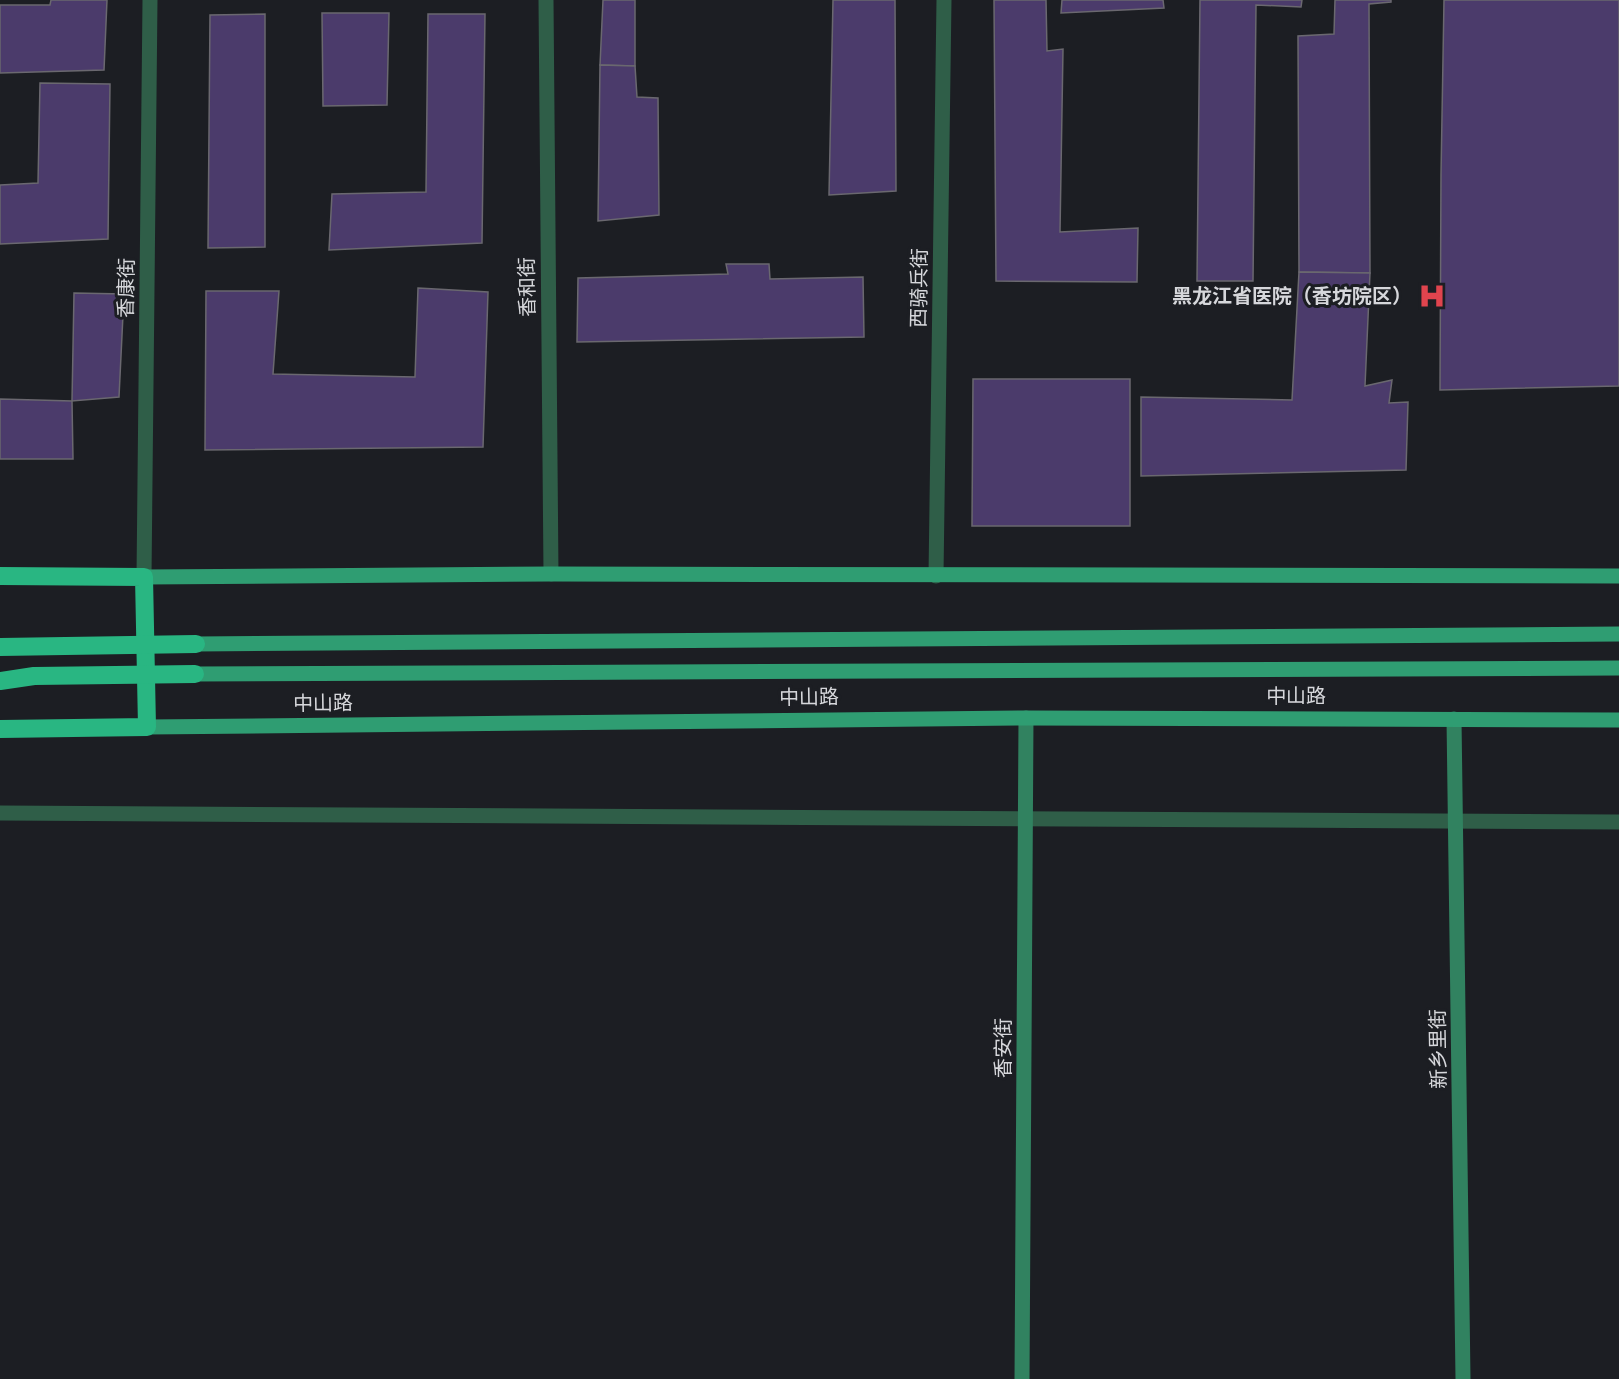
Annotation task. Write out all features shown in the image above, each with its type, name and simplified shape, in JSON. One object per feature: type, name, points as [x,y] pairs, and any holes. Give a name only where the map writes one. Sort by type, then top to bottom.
[{"type":"highway","points":[[0,576],[144,577],[147,727]]},
{"type":"highway","points":[[0,647],[195,644]]},
{"type":"highway","points":[[0,681],[34,676],[195,674]]},
{"type":"highway","name":"中山路","points":[[0,729],[147,727]]},
{"type":"main road","points":[[144,577],[551,574],[1619,576]]},
{"type":"main road","points":[[195,644],[1619,634]]},
{"type":"main road","name":"中山路","points":[[195,674],[1619,668]]},
{"type":"main road","name":"中山路","points":[[147,727],[1026,718],[1619,720]]},
{"type":"street","name":"香康街","points":[[144,577],[150,0]]},
{"type":"street","name":"香和街","points":[[546,0],[551,574]]},
{"type":"street","name":"西骑兵街","points":[[936,576],[944,0]]},
{"type":"street","name":"香安街","points":[[1022,1379],[1026,718]]},
{"type":"street","name":"新乡里街","points":[[1454,718],[1463,1379]]},
{"type":"street","points":[[0,813],[1619,822]]},
{"type":"building","points":[[51,0],[107,0],[104,70],[0,73],[0,5],[50,5]]},
{"type":"building","points":[[603,0],[635,0],[635,66],[600,65]]},
{"type":"building","points":[[833,0],[895,0],[896,191],[829,195]]},
{"type":"building","points":[[994,0],[1046,0],[1047,51],[1063,49],[1060,232],[1138,228],[1137,282],[996,281]]},
{"type":"building","points":[[1062,0],[1163,0],[1164,8],[1061,13]]},
{"type":"building","points":[[1200,0],[1302,0],[1301,7],[1256,5],[1253,281],[1197,281]]},
{"type":"building","points":[[1335,0],[1391,0],[1391,2],[1369,4],[1370,273],[1299,272],[1298,36],[1334,34]]},
{"type":"building","points":[[1444,0],[1619,0],[1619,386],[1440,390]]},
{"type":"building","points":[[322,13],[389,13],[387,105],[323,106]]},
{"type":"building","points":[[265,14],[265,247],[208,248],[210,15]]},
{"type":"building","points":[[428,14],[485,14],[482,243],[329,250],[332,194],[426,192]]},
{"type":"building","points":[[600,65],[635,66],[637,97],[658,98],[659,215],[598,221]]},
{"type":"building","points":[[40,83],[110,84],[108,239],[0,244],[0,185],[38,183]]},
{"type":"building","points":[[726,264],[769,264],[770,279],[863,277],[864,337],[577,342],[578,278],[728,274]]},
{"type":"building","points":[[1299,272],[1370,273],[1365,386],[1392,380],[1389,403],[1408,402],[1406,470],[1141,476],[1141,397],[1292,400]]},
{"type":"building","points":[[418,288],[488,292],[483,447],[205,450],[206,291],[279,291],[273,374],[415,377]]},
{"type":"building","points":[[74,293],[124,294],[119,397],[72,401]]},
{"type":"building","points":[[973,379],[1130,379],[1130,526],[972,526]]},
{"type":"building","points":[[0,399],[72,401],[73,459],[0,459]]},
{"type":"place","name":"黑龙江省医院（香坊院区）","points":[[1432,296]]}]
